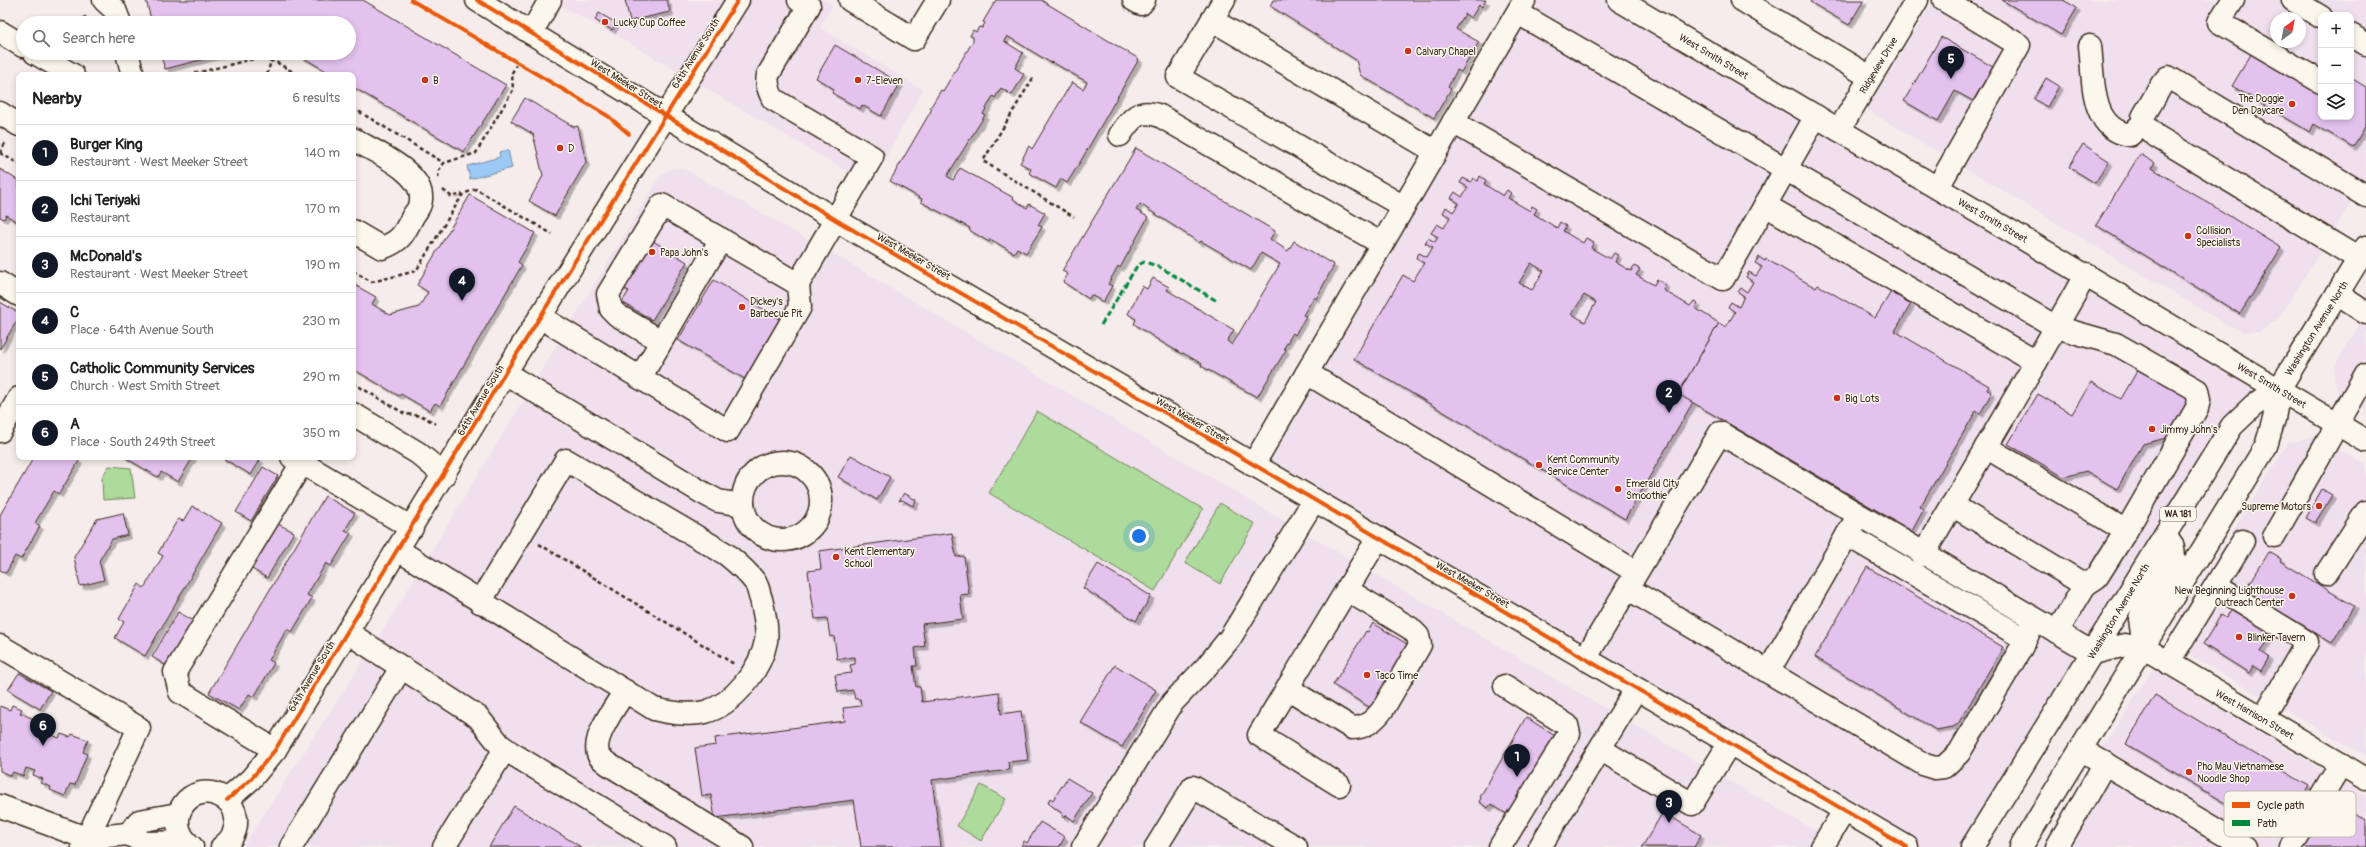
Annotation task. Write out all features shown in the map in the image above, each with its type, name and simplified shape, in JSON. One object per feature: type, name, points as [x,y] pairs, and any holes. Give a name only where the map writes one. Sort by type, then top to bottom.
[{"type":"main road","points":[[104,0],[115,10],[117,16]]},
{"type":"main road","name":"West Meeker Street","points":[[477,0],[836,220],[1844,812],[1907,847]]},
{"type":"main road","points":[[531,33],[550,0]]},
{"type":"main road","name":"64th Avenue South","points":[[227,800],[252,779],[275,750],[412,528],[505,373],[738,0]]},
{"type":"main road","points":[[540,317],[728,431],[800,307],[798,284],[872,157],[773,99],[769,91],[766,81],[768,75],[809,6],[799,0]]},
{"type":"main road","points":[[850,0],[914,39],[938,0]]},
{"type":"main road","points":[[1134,0],[1141,4],[1144,0]]},
{"type":"main road","points":[[1224,0],[1178,77],[1404,207]]},
{"type":"main road","name":"West Smith Street","points":[[1619,0],[2086,274],[2366,441]]},
{"type":"main road","points":[[1742,0],[1870,77]]},
{"type":"main road","name":"Ridgeview Drive","points":[[1839,130],[1917,0]]},
{"type":"main road","points":[[1938,188],[2019,45],[1944,0]]},
{"type":"main road","points":[[2233,0],[2220,22],[2318,80]]},
{"type":"main road","points":[[2293,0],[2318,15]]},
{"type":"main road","points":[[1253,465],[1521,7],[1786,170],[2056,327],[2116,344],[2197,390],[2199,400],[2197,408],[2098,577],[2085,585],[2058,632]]},
{"type":"main road","points":[[1212,20],[1436,152]]},
{"type":"main road","points":[[0,32],[16,42]]},
{"type":"main road","points":[[2354,37],[2366,44]]},
{"type":"main road","points":[[2090,46],[2097,106],[2105,123],[2118,132],[2130,135],[2143,124],[2144,117],[2162,84],[2168,77],[2366,196]]},
{"type":"main road","points":[[47,60],[68,72]]},
{"type":"main road","points":[[130,60],[132,72]]},
{"type":"main road","points":[[1120,135],[1129,121],[1140,114],[1150,112],[1160,116],[1382,244]]},
{"type":"main road","points":[[0,113],[16,122]]},
{"type":"main road","points":[[1453,122],[1723,279],[1816,116]]},
{"type":"main road","points":[[2143,124],[2156,136],[2362,253]]},
{"type":"main road","points":[[356,141],[407,171],[420,190],[421,201],[402,238],[391,245],[382,248],[356,234]]},
{"type":"main road","points":[[661,341],[617,315],[612,309],[608,300],[610,287],[662,205],[798,284]]},
{"type":"main road","points":[[1765,206],[2036,362]]},
{"type":"main road","points":[[640,378],[721,239]]},
{"type":"main road","name":"Washington Avenue North","points":[[2021,847],[2082,750],[2266,446],[2274,419],[2279,389],[2362,253]]},
{"type":"main road","points":[[1923,555],[2086,274]]},
{"type":"main road","points":[[0,283],[16,293]]},
{"type":"main road","points":[[2337,294],[2366,313]]},
{"type":"main road","points":[[505,373],[703,493],[718,501],[743,505]]},
{"type":"main road","points":[[1307,373],[1632,580],[1768,672],[1925,765],[1935,768],[1944,767],[1959,753],[2035,620]]},
{"type":"main road","points":[[2274,536],[2336,424],[2366,374]]},
{"type":"main road","name":"Washington Avenue North","points":[[1972,847],[2232,426],[2253,406],[2279,389]]},
{"type":"main road","points":[[0,430],[16,403]]},
{"type":"main road","points":[[356,416],[418,452],[444,475]]},
{"type":"main road","points":[[1585,659],[1720,433],[1923,555],[2093,653]]},
{"type":"main road","points":[[1986,447],[2126,531]]},
{"type":"main road","points":[[275,750],[180,692],[175,672],[297,460],[412,528]]},
{"type":"main road","points":[[398,550],[480,602],[654,709],[678,714],[705,712],[722,705],[741,690],[751,675],[766,641],[764,611],[755,583],[726,554],[566,460],[480,602]]},
{"type":"main road","points":[[1083,847],[1173,702],[1207,666],[1230,638],[1314,500]]},
{"type":"main road","points":[[1952,505],[2085,585]]},
{"type":"main road","points":[[2326,574],[2366,512]]},
{"type":"main road","points":[[1768,672],[1858,515]]},
{"type":"main road","points":[[1847,535],[2025,639]]},
{"type":"main road","points":[[2144,648],[2140,619],[2143,608],[2174,558],[2173,546],[2165,535]]},
{"type":"main road","points":[[1339,785],[1259,735],[1378,538]]},
{"type":"main road","points":[[2168,663],[2243,541]]},
{"type":"main road","points":[[2216,586],[2307,642],[2263,718]]},
{"type":"main road","points":[[1287,688],[1352,728],[1360,728],[1376,718],[1383,709],[1420,645],[1418,636],[1410,628],[1347,590]]},
{"type":"main road","points":[[347,632],[478,717],[505,749],[665,847]]},
{"type":"main road","name":"West Harrison Street","points":[[2093,653],[2126,645],[2144,648],[2366,779]]},
{"type":"main road","points":[[0,646],[139,728],[84,843]]},
{"type":"main road","points":[[291,847],[401,668]]},
{"type":"main road","points":[[1500,847],[1569,734],[1567,725],[1505,686]]},
{"type":"main road","points":[[1540,847],[1636,689]]},
{"type":"main road","points":[[625,691],[599,735],[597,744],[599,756],[608,764],[742,847]]},
{"type":"main road","points":[[1600,749],[1692,804],[1730,744]]},
{"type":"main road","points":[[444,847],[505,749]]},
{"type":"main road","points":[[2082,750],[2224,834]]},
{"type":"main road","points":[[2057,847],[2105,763]]},
{"type":"main road","points":[[2325,791],[2341,764]]},
{"type":"main road","points":[[1156,847],[1193,787],[1296,847]]},
{"type":"main road","points":[[188,844],[177,824],[178,814],[182,805],[189,798],[198,793],[208,792],[218,794],[227,800],[234,812],[237,825],[234,834],[222,847]]},
{"type":"main road","points":[[0,806],[84,843],[128,834],[139,821],[178,814]]},
{"type":"main road","points":[[1822,847],[1844,812]]},
{"type":"main road","points":[[128,834],[145,843],[188,844]]},
{"type":"main road","points":[[2228,837],[2245,847]]},
{"type":"main road","points":[[2291,847],[2297,837]]},
{"type":"path","points":[[510,59],[524,66]]},
{"type":"path","points":[[200,72],[249,60]]},
{"type":"path","points":[[266,60],[292,72]]},
{"type":"path","points":[[268,72],[271,61]]},
{"type":"path","points":[[438,181],[439,170],[444,163],[476,152],[513,90],[512,73],[517,63]]},
{"type":"path","points":[[1033,78],[983,160],[1074,216]]},
{"type":"path","points":[[356,110],[444,163]]},
{"type":"path","points":[[0,153],[16,162]]},
{"type":"path","points":[[441,186],[444,191],[452,197],[476,188],[552,234]]},
{"type":"path","points":[[356,273],[372,282],[416,271],[463,194]]},
{"type":"path","points":[[356,385],[405,414],[422,416],[436,424]]},
{"type":"path","points":[[522,533],[751,675]]},
{"type":"shaded area","points":[[550,0],[824,0],[832,5],[820,28],[923,90],[870,185],[631,44]]},
{"type":"shaded area","points":[[1524,0],[1619,0],[2279,389],[2253,406],[1972,847],[1907,847],[1253,465]]},
{"type":"shaded area","points":[[1934,0],[2366,0],[2366,179],[2278,319],[2260,332],[2244,332],[2224,323],[1866,109]]},
{"type":"shaded area","points":[[679,168],[686,170],[847,262],[1269,512],[1843,847],[243,847],[393,614],[661,175],[670,169]]},
{"type":"shaded area","points":[[2366,314],[2366,410],[2338,394],[2334,376],[2335,365]]},
{"type":"shaded area","points":[[2315,436],[2366,465],[2366,756],[2186,653],[2179,633],[2180,616],[2288,443]]},
{"type":"shaded area","points":[[2153,668],[2366,796],[2366,847],[2042,847]]},
{"type":"green space","points":[[1037,411],[1203,509],[1155,591],[989,493]]},
{"type":"green space","points":[[109,466],[131,468],[135,498],[103,500],[102,477]]},
{"type":"green space","points":[[1220,503],[1255,524],[1220,584],[1185,563]]},
{"type":"green space","points":[[981,785],[1006,799],[981,841],[957,826]]},
{"type":"water","points":[[508,150],[512,168],[470,179],[467,166],[500,157],[499,152]]},
{"type":"building","name":"B","points":[[146,0],[363,0],[506,85],[464,152],[356,89],[356,72],[328,72],[307,60],[356,60],[356,16],[150,16]]},
{"type":"building","points":[[625,0],[667,0],[670,12],[630,21]]},
{"type":"building","points":[[996,0],[1041,0],[1139,59],[1067,183],[1061,179],[1056,188],[1029,173],[1031,169],[1020,163],[1029,146],[1032,149],[1072,82],[1083,89],[1087,82],[1052,62],[1051,63],[1007,36],[1004,41],[1023,53],[1015,68],[1024,74],[1012,95],[1001,88],[995,98],[993,96],[983,114],[985,115],[947,176],[953,180],[960,168],[1014,198],[1013,199],[1027,208],[1029,204],[1045,213],[1038,225],[1042,227],[1026,253],[1017,248],[1014,253],[990,239],[989,242],[969,230],[970,228],[921,202],[922,199],[890,181],[932,109],[930,108],[941,90],[943,91],[973,41],[973,37],[970,36],[973,30],[976,32],[979,27],[982,28],[985,23],[983,22]]},
{"type":"building","name":"Calvary Chapel","points":[[1273,0],[1486,0],[1482,7],[1479,5],[1471,18],[1465,14],[1456,29],[1479,42],[1461,72],[1457,70],[1448,87],[1451,89],[1434,118],[1360,75],[1356,60],[1270,6]]},
{"type":"building","points":[[1811,0],[1864,0],[1849,25],[1810,2]]},
{"type":"building","points":[[2002,0],[2063,0],[2077,8],[2061,35]]},
{"type":"building","name":"Lucky Cup Coffee","points":[[599,13],[616,23],[612,30],[595,20]]},
{"type":"building","points":[[1941,37],[1993,67],[1973,101],[1955,91],[1938,121],[1904,101]]},
{"type":"building","name":"7-Eleven","points":[[835,45],[900,83],[881,116],[862,105],[860,109],[832,93],[834,89],[816,78]]},
{"type":"building","name":"The Doggie Den Daycare","points":[[2253,51],[2318,89],[2318,120],[2354,120],[2354,80],[2366,87],[2366,125],[2353,147],[2314,124],[2310,132],[2232,86]]},
{"type":"building","points":[[162,60],[200,60],[165,69]]},
{"type":"building","points":[[2046,78],[2059,86],[2047,107],[2034,99]]},
{"type":"building","name":"D","points":[[525,98],[574,127],[578,126],[586,162],[555,216],[529,201],[543,176],[533,134],[511,121]]},
{"type":"building","points":[[2083,144],[2109,161],[2095,183],[2069,167]]},
{"type":"building","points":[[1136,148],[1275,231],[1270,239],[1288,251],[1294,241],[1334,265],[1316,299],[1314,297],[1303,315],[1306,316],[1295,335],[1293,333],[1284,348],[1286,350],[1257,397],[1160,341],[1134,324],[1136,319],[1128,314],[1142,286],[1147,289],[1153,278],[1169,287],[1167,290],[1234,330],[1227,341],[1232,345],[1280,264],[1261,253],[1251,270],[1201,241],[1200,243],[1140,204],[1136,210],[1148,217],[1120,268],[1118,266],[1108,284],[1112,286],[1103,302],[1091,295],[1089,299],[1063,282],[1068,274],[1062,271]]},
{"type":"building","name":"Collision Specialists","points":[[2140,154],[2155,163],[2152,168],[2281,248],[2240,314],[2096,225]]},
{"type":"building","points":[[0,169],[16,179],[16,221],[6,215],[4,219],[0,217]]},
{"type":"building","points":[[1480,176],[1486,180],[1484,184],[1503,196],[1507,190],[1511,193],[1508,198],[1530,211],[1532,206],[1537,209],[1534,214],[1557,228],[1560,222],[1566,226],[1563,231],[1583,243],[1586,238],[1594,242],[1591,248],[1610,259],[1614,253],[1618,255],[1615,262],[1631,271],[1634,266],[1640,269],[1636,275],[1654,285],[1657,279],[1666,285],[1663,290],[1690,306],[1694,301],[1698,303],[1695,308],[1719,323],[1678,394],[1693,402],[1625,519],[1354,359],[1403,275],[1413,281],[1424,263],[1416,258],[1419,253],[1427,257],[1433,247],[1425,243],[1428,238],[1435,242],[1438,237],[1431,233],[1437,224],[1444,228],[1450,217],[1443,213],[1446,207],[1453,212],[1459,203],[1451,198],[1455,192],[1462,197],[1468,187],[1460,183],[1463,178],[1471,182],[1473,178],[1478,181]],"holes":[[[1531,263],[1544,271],[1532,290],[1519,283]],[[1584,295],[1596,302],[1585,322],[1572,314]]]},
{"type":"building","points":[[470,195],[535,233],[518,262],[522,265],[440,406],[435,403],[430,411],[401,394],[399,396],[356,371],[356,286],[376,297],[372,304],[390,315],[419,307],[428,292],[417,285]]},
{"type":"building","points":[[650,239],[687,262],[652,320],[622,302],[629,291],[621,287]]},
{"type":"building","name":"Big Lots","points":[[1759,257],[1765,261],[1766,259],[1816,288],[1818,285],[1875,318],[1891,292],[1911,304],[1895,331],[1989,386],[1987,390],[1992,392],[1980,414],[1976,411],[1920,507],[1924,509],[1912,531],[1678,394],[1719,323],[1726,327],[1735,312],[1728,307],[1731,302],[1739,307],[1744,296],[1738,292],[1741,288],[1747,292],[1753,282],[1746,277],[1749,272],[1756,276],[1762,267],[1755,263]]},
{"type":"building","points":[[714,280],[785,322],[750,382],[678,340]]},
{"type":"building","points":[[0,302],[16,311],[16,322],[0,349]]},
{"type":"building","points":[[2140,366],[2191,396],[2166,438],[2143,444],[2117,489],[2086,471],[2064,477],[2008,444],[2038,394],[2072,414],[2091,382],[2121,399]]},
{"type":"building","points":[[851,455],[890,477],[877,500],[838,477]]},
{"type":"building","points":[[32,460],[79,461],[59,494],[54,491],[35,523],[40,526],[21,559],[15,556],[6,573],[0,570],[0,515]]},
{"type":"building","points":[[129,460],[191,460],[178,482],[161,472],[158,477]]},
{"type":"building","points":[[226,460],[260,460],[251,475]]},
{"type":"building","points":[[263,467],[278,476],[251,521],[236,512]]},
{"type":"building","name":"Supreme Motors","points":[[2322,489],[2332,495],[2315,523],[2306,518]]},
{"type":"building","points":[[904,493],[916,500],[913,506],[902,500],[899,501]]},
{"type":"building","points":[[325,496],[355,513],[345,530],[351,533],[331,566],[326,563],[307,595],[312,598],[292,632],[287,629],[269,660],[274,663],[254,697],[249,694],[239,710],[209,693]]},
{"type":"building","points":[[192,506],[222,523],[145,656],[115,638],[124,622],[119,619],[139,584],[144,588],[163,556],[158,553],[178,519],[183,521]]},
{"type":"building","points":[[123,513],[128,535],[112,539],[99,561],[104,580],[80,586],[74,557],[97,519]]},
{"type":"building","points":[[278,524],[294,532],[267,578],[252,569]]},
{"type":"building","points":[[952,533],[956,557],[964,556],[969,594],[960,595],[963,619],[922,624],[925,646],[915,648],[917,666],[913,666],[916,687],[920,687],[922,702],[999,692],[1001,714],[1021,711],[1028,760],[1008,762],[1009,770],[932,780],[941,847],[861,847],[854,800],[715,818],[711,795],[702,796],[695,748],[716,745],[715,738],[845,721],[843,708],[861,706],[860,699],[855,699],[853,690],[838,692],[835,675],[852,673],[850,665],[855,664],[855,657],[837,659],[834,636],[830,637],[827,618],[815,619],[808,571],[821,569],[819,551]]},
{"type":"building","name":"New Beginning Lighthouse Outreach Center","points":[[2269,552],[2281,559],[2280,561],[2354,606],[2332,643],[2257,598],[2255,600],[2244,593]]},
{"type":"building","points":[[1098,564],[1151,596],[1136,621],[1083,588]]},
{"type":"building","points":[[1867,567],[2003,647],[1958,724],[1953,727],[1936,730],[1815,657]]},
{"type":"building","name":"Blinker Tavern","points":[[2234,605],[2274,630],[2261,652],[2269,657],[2261,671],[2253,666],[2249,673],[2203,644],[2221,615],[2226,618]]},
{"type":"building","points":[[178,612],[194,621],[167,666],[152,657]]},
{"type":"building","name":"Taco Time","points":[[1373,623],[1415,649],[1374,710],[1333,685],[1366,631],[1368,632]]},
{"type":"building","points":[[1115,665],[1156,690],[1122,747],[1080,722]]},
{"type":"building","points":[[19,673],[51,691],[40,709],[8,690]]},
{"type":"building","points":[[2155,695],[2309,786],[2306,791],[2224,791],[2224,802],[2126,744]]},
{"type":"building","points":[[12,705],[22,709],[20,713],[34,719],[32,723],[42,727],[39,734],[48,738],[50,734],[59,738],[61,734],[70,737],[72,734],[88,740],[83,752],[87,754],[75,785],[70,784],[65,796],[50,790],[51,787],[41,783],[43,779],[33,775],[35,771],[26,768],[23,776],[13,772],[11,776],[0,771],[0,706],[10,710]]},
{"type":"building","points":[[1526,717],[1561,740],[1516,820],[1491,804],[1488,808],[1479,802],[1480,797]]},
{"type":"building","points":[[1067,778],[1092,793],[1074,821],[1066,815],[1065,818],[1062,816],[1063,814],[1048,803],[1050,798],[1053,800]]},
{"type":"building","points":[[514,806],[581,847],[489,847]]},
{"type":"building","points":[[1663,812],[1701,835],[1694,847],[1642,847]]},
{"type":"building","points":[[2356,814],[2366,820],[2366,847],[2304,847],[2310,837],[2356,837]]},
{"type":"building","points":[[1040,822],[1065,837],[1059,847],[1021,846],[1024,841],[1027,843]]},
{"type":"marked path","points":[[1101,325],[1137,266],[1144,262],[1158,266],[1217,301]]},
{"type":"cycle path","points":[[411,0],[608,116],[629,134]]},
{"type":"cycle path","points":[[477,0],[836,220],[1907,847]]},
{"type":"cycle path","points":[[227,800],[251,779],[275,750],[505,373],[738,0]]},
{"type":"place","name":"Lucky Cup Coffee","points":[[605,22]]},
{"type":"place","name":"Calvary Chapel","points":[[1408,51]]},
{"type":"place","name":"Catholic Community Services","points":[[1951,79]]},
{"type":"place","name":"B","points":[[425,80]]},
{"type":"place","name":"7-Eleven","points":[[858,80]]},
{"type":"place","name":"The Doggie Den Daycare","points":[[2292,104]]},
{"type":"place","name":"D","points":[[560,148]]},
{"type":"place","name":"Collision Specialists","points":[[2188,236]]},
{"type":"place","name":"Papa John's","points":[[652,252]]},
{"type":"place","name":"C","points":[[462,301]]},
{"type":"place","name":"Dickey's Barbecue Pit","points":[[742,307]]},
{"type":"place","name":"Big Lots","points":[[1837,398]]},
{"type":"place","name":"Ichi Teriyaki","points":[[1669,413]]},
{"type":"place","name":"Jimmy John's","points":[[2152,429]]},
{"type":"place","name":"Kent Community Service Center","points":[[1539,465]]},
{"type":"place","name":"Emerald City Smoothie","points":[[1618,489]]},
{"type":"place","name":"Supreme Motors","points":[[2319,506]]},
{"type":"place","name":"Kent Elementary School","points":[[836,557]]},
{"type":"place","name":"New Beginning Lighthouse Outreach Center","points":[[2292,596]]},
{"type":"place","name":"Blinker Tavern","points":[[2239,637]]},
{"type":"place","name":"Taco Time","points":[[1367,675]]},
{"type":"place","name":"A","points":[[43,746]]},
{"type":"place","name":"Pho Mau Vietnamese Noodle Shop","points":[[2189,772]]},
{"type":"place","name":"Burger King","points":[[1517,777]]},
{"type":"place","name":"McDonald's","points":[[1669,823]]}]
